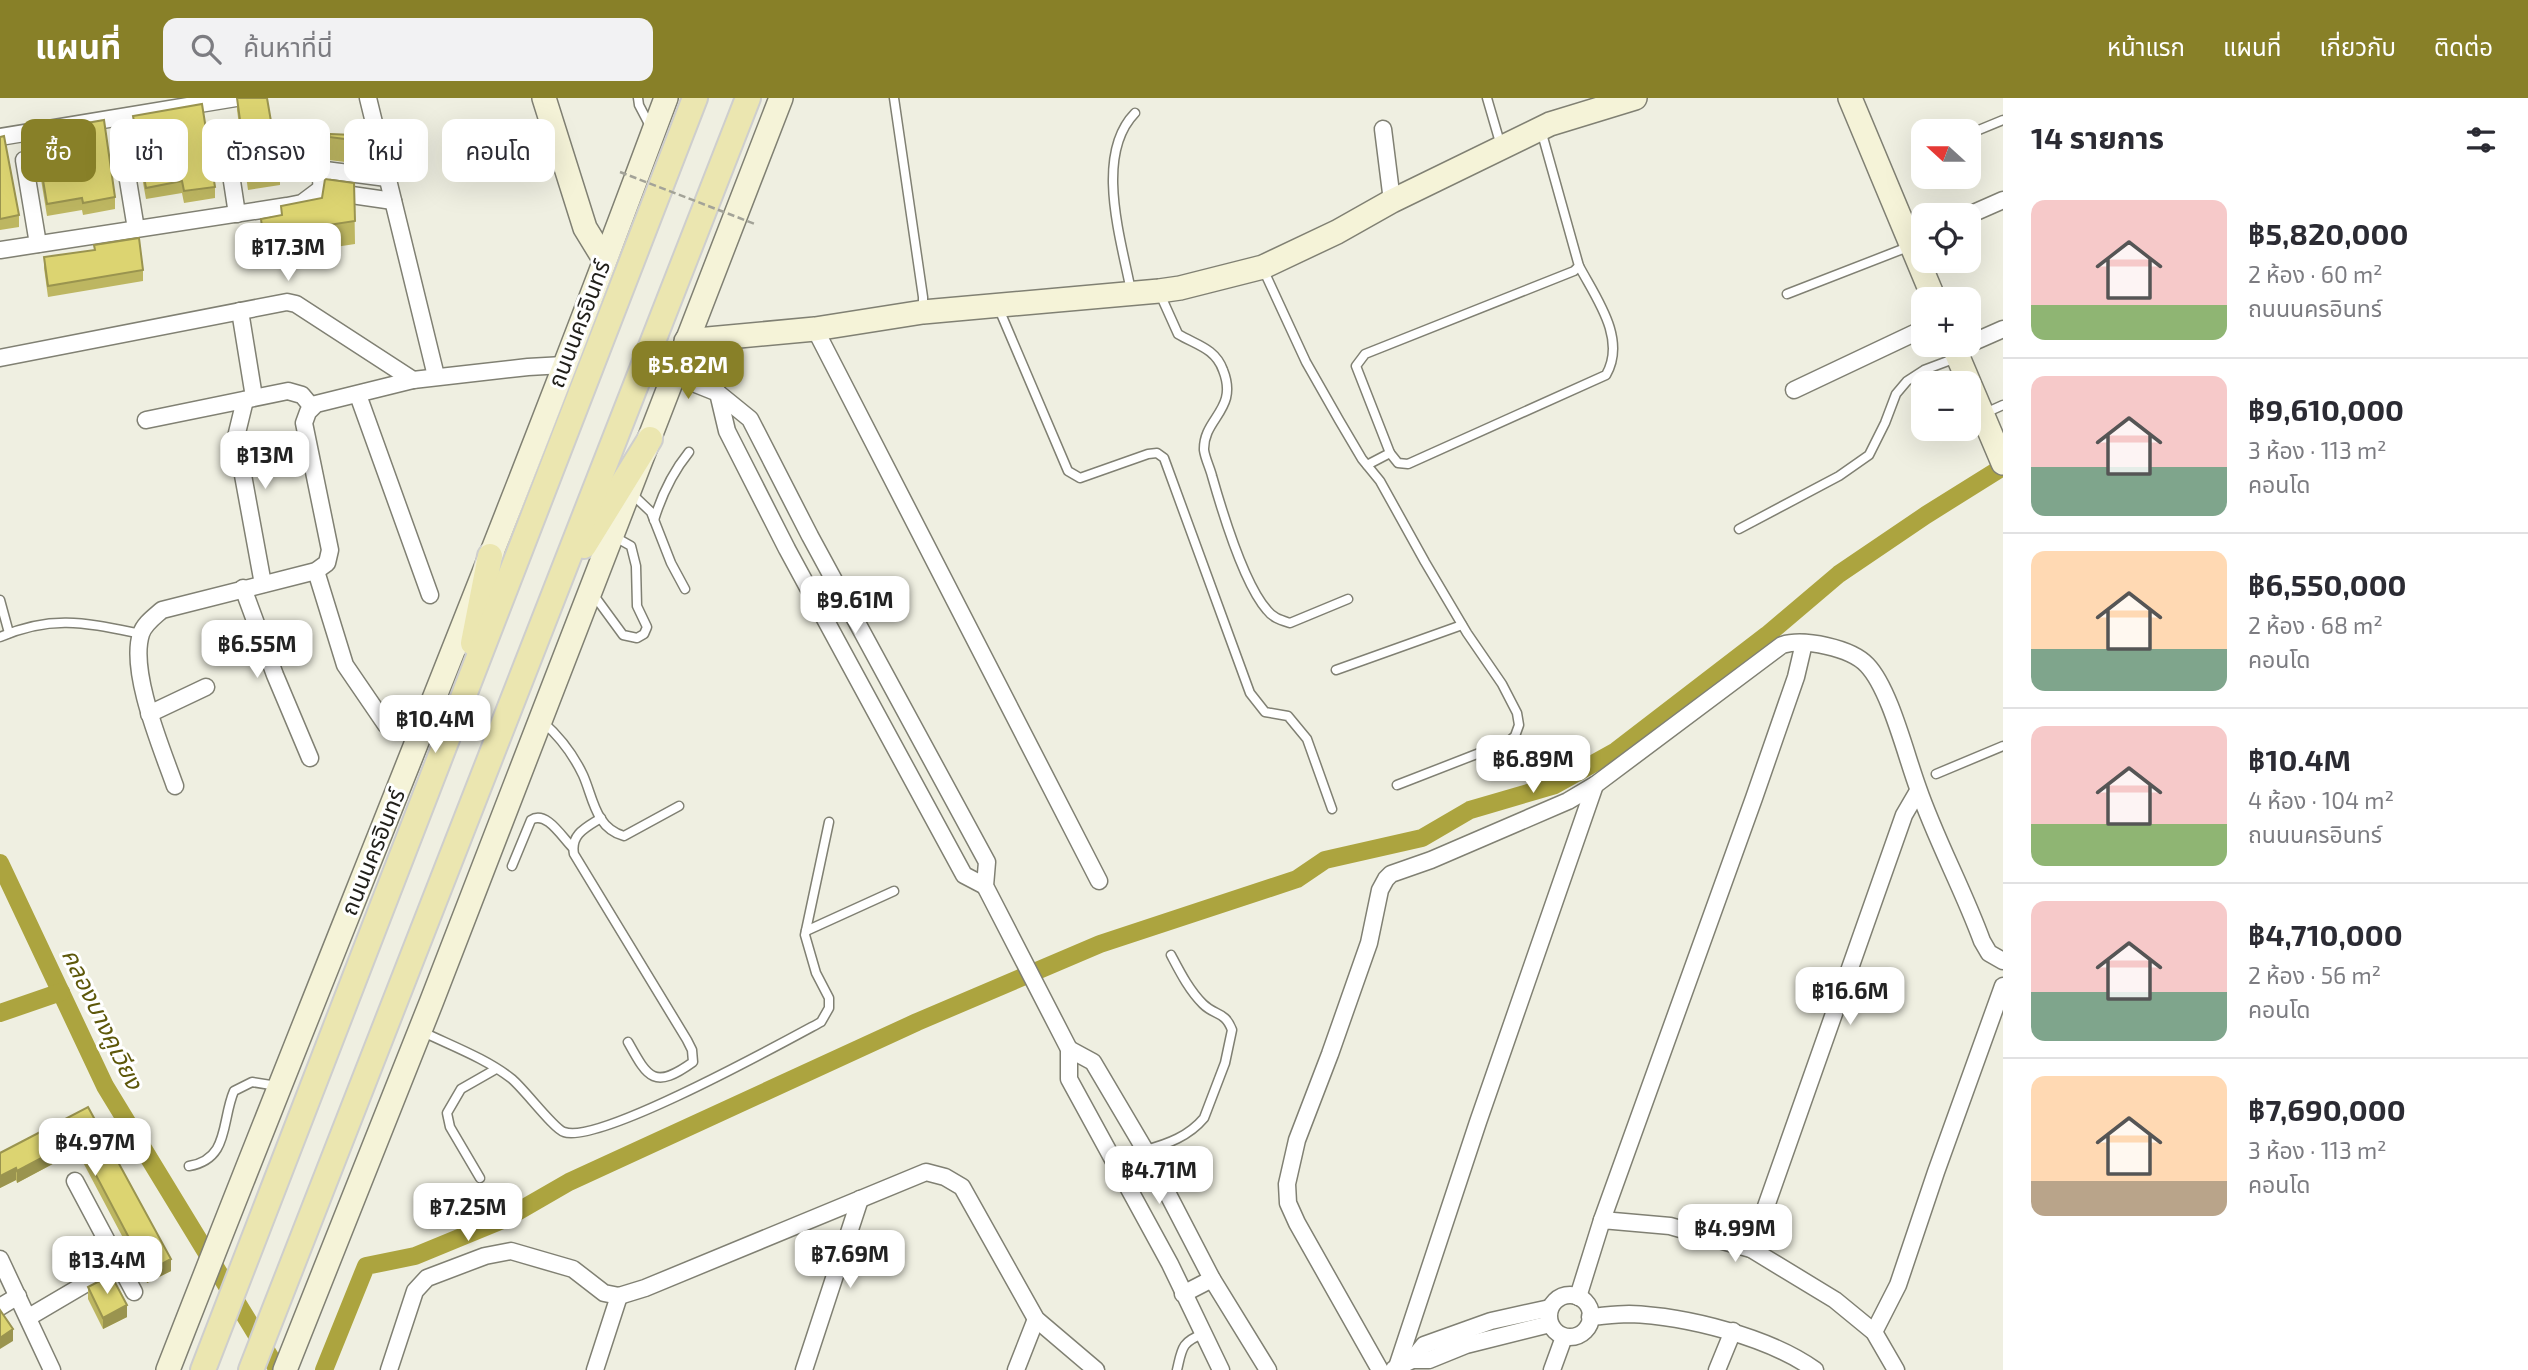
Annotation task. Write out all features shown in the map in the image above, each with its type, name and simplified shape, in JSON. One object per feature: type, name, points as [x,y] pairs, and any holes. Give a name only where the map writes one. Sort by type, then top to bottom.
[{"type":"main road","points":[[544,98],[585,228],[604,259]]},
{"type":"main road","name":"ถนนนครอินทร์","points":[[168,1370],[490,556],[666,98]]},
{"type":"main road","name":"ถนนนครอินทร์","points":[[203,1370],[695,98]]},
{"type":"main road","points":[[251,1370],[748,98]]},
{"type":"main road","points":[[288,1361],[420,1031],[781,98]]},
{"type":"main road","points":[[686,341],[815,329],[923,312],[1159,291],[1263,267],[1541,129],[1635,98]]},
{"type":"main road","points":[[1850,98],[1911,229]]},
{"type":"main road","points":[[1963,357],[1982,415],[1999,454]]},
{"type":"main road","points":[[551,600],[650,439]]},
{"type":"main road","points":[[460,709],[490,556]]},
{"type":"street","points":[[0,136],[236,98]]},
{"type":"street","points":[[368,98],[373,119]]},
{"type":"street","points":[[1383,129],[1392,201]]},
{"type":"street","points":[[344,172],[325,170],[321,176],[324,191],[393,201]]},
{"type":"street","points":[[28,182],[38,244]]},
{"type":"street","points":[[128,182],[136,229]]},
{"type":"street","points":[[232,182],[237,214]]},
{"type":"street","points":[[388,182],[436,376]]},
{"type":"street","points":[[0,250],[302,203],[323,188]]},
{"type":"street","points":[[1981,210],[2003,200]]},
{"type":"street","points":[[0,358],[287,302],[296,304],[413,380]]},
{"type":"street","points":[[240,311],[250,399],[236,437],[263,584]]},
{"type":"street","points":[[815,329],[1099,881]]},
{"type":"street","points":[[1981,339],[2003,329]]},
{"type":"street","points":[[1794,390],[1911,335]]},
{"type":"street","points":[[175,786],[149,714],[140,666],[141,634],[162,610],[316,571],[327,562],[330,555],[304,423],[312,407],[436,376],[564,365]]},
{"type":"street","points":[[673,375],[718,393],[750,419],[810,536],[987,862],[985,886],[1069,1049],[1069,1079],[1170,1264],[1221,1370]]},
{"type":"street","points":[[146,420],[292,391],[302,395],[312,407]]},
{"type":"street","points":[[718,393],[727,431],[787,549],[964,875],[985,886]]},
{"type":"street","points":[[358,396],[430,595]]},
{"type":"street","points":[[748,474],[772,462]]},
{"type":"street","points":[[787,549],[810,536]]},
{"type":"street","points":[[316,571],[345,665],[386,725]]},
{"type":"street","points":[[243,588],[275,675],[310,758]]},
{"type":"street","points":[[1578,1297],[1602,1220],[1796,677],[1804,643]]},
{"type":"street","points":[[1380,1370],[1297,1223],[1288,1203],[1287,1184],[1297,1140],[1369,943],[1380,890],[1391,874],[1431,860],[1568,801],[1595,785],[1782,645],[1804,643],[1844,652],[1867,664],[1876,677],[1896,723],[1918,790],[1982,941],[1989,953],[2003,961]]},
{"type":"street","points":[[149,714],[206,687]]},
{"type":"street","points":[[900,757],[923,744]]},
{"type":"street","points":[[1394,1369],[1595,785]]},
{"type":"street","points":[[1751,1249],[1900,828],[1918,790]]},
{"type":"street","points":[[1874,1332],[1898,1285],[2003,986]]},
{"type":"street","points":[[1069,1049],[1093,1062],[1145,1150],[1212,1279],[1268,1370]]},
{"type":"street","points":[[1117,1167],[1145,1150]]},
{"type":"street","points":[[389,1370],[415,1291],[421,1283],[427,1278],[485,1256],[512,1251],[573,1269],[604,1293],[619,1296],[658,1283],[926,1172],[945,1177],[962,1187],[1036,1319],[1096,1370]]},
{"type":"street","points":[[75,1181],[134,1292]]},
{"type":"street","points":[[804,1370],[860,1199]]},
{"type":"street","points":[[1602,1220],[1670,1226],[1751,1249],[1835,1300],[1874,1332],[1896,1370]]},
{"type":"street","points":[[0,1259],[52,1370]]},
{"type":"street","points":[[29,1317],[119,1264]]},
{"type":"street","points":[[1183,1294],[1212,1279]]},
{"type":"street","points":[[0,1307],[18,1296]]},
{"type":"street","points":[[595,1370],[619,1296]]},
{"type":"street","points":[[1394,1369],[1412,1360],[1429,1360],[1550,1316],[1562,1297],[1578,1297],[1589,1309],[1590,1317],[1584,1332],[1577,1336],[1564,1337],[1554,1331],[1550,1316]]},
{"type":"street","points":[[1590,1317],[1629,1314],[1733,1331],[1799,1359],[1815,1370]]},
{"type":"street","points":[[1016,1370],[1036,1319]]},
{"type":"street","points":[[1717,1370],[1733,1331]]},
{"type":"street","points":[[1552,1370],[1564,1337]]},
{"type":"lane","points":[[638,98],[653,132]]},
{"type":"lane","points":[[894,98],[923,312]]},
{"type":"lane","points":[[1488,98],[1501,148]]},
{"type":"lane","points":[[1132,294],[1116,209],[1113,168],[1120,133],[1135,113]]},
{"type":"lane","points":[[1981,129],[2003,120]]},
{"type":"lane","points":[[1541,129],[1579,266],[1607,319],[1614,346],[1614,358],[1606,375],[1408,464],[1398,463],[1390,453],[1356,366],[1360,358],[1574,271],[1579,266]]},
{"type":"lane","points":[[1787,294],[1911,244]]},
{"type":"lane","points":[[1263,267],[1306,362],[1367,465],[1380,481],[1462,625],[1502,684],[1517,713],[1519,725],[1515,736],[1503,747],[1482,752],[1397,785]]},
{"type":"lane","points":[[1159,291],[1178,334],[1211,351],[1224,372],[1227,391],[1225,406],[1208,435],[1205,450],[1218,500],[1253,591],[1272,615],[1290,622],[1348,599]]},
{"type":"lane","points":[[998,306],[1068,471],[1080,478],[1148,454],[1157,453],[1164,458],[1251,694],[1265,712],[1287,716],[1307,738],[1332,809]]},
{"type":"lane","points":[[1739,529],[1839,477],[1869,455],[1896,394],[1907,381],[1945,357]]},
{"type":"lane","points":[[1982,415],[2003,405]]},
{"type":"lane","points":[[654,520],[660,498],[675,470],[689,452]]},
{"type":"lane","points":[[1367,465],[1390,453]]},
{"type":"lane","points":[[630,491],[651,512],[685,589]]},
{"type":"lane","points":[[591,590],[623,635],[637,638],[644,634],[647,627],[637,606],[636,566],[631,546],[613,535]]},
{"type":"lane","points":[[0,600],[4,635],[56,621],[81,622],[141,634]]},
{"type":"lane","points":[[1336,670],[1462,625]]},
{"type":"lane","points":[[541,719],[562,739],[583,774],[594,809],[616,834],[624,836],[679,806]]},
{"type":"lane","points":[[1936,774],[2003,746]]},
{"type":"lane","points":[[512,866],[531,820],[539,816],[547,821],[572,847],[688,1040],[693,1062],[658,1079],[643,1070],[628,1042]]},
{"type":"lane","points":[[572,847],[578,833],[601,818]]},
{"type":"lane","points":[[420,1031],[496,1069],[523,1089],[558,1129],[565,1133],[584,1133],[643,1111],[736,1069],[821,1022],[830,1008],[829,998],[807,947],[806,931],[829,822]]},
{"type":"lane","points":[[806,931],[894,891]]},
{"type":"lane","points":[[1145,1150],[1169,1144],[1198,1125],[1225,1063],[1232,1030],[1223,1015],[1205,1007],[1188,986],[1171,955]]},
{"type":"lane","points":[[480,1178],[450,1127],[447,1113],[461,1089],[496,1069]]},
{"type":"lane","points":[[189,1166],[203,1164],[215,1153],[224,1132],[232,1096],[237,1088],[252,1082],[279,1087]]},
{"type":"lane","points":[[1177,1370],[1183,1346],[1190,1338],[1203,1334]]},
{"type":"path","points":[[620,172],[755,224]]},
{"type":"building","points":[[237,98],[267,98],[271,119],[240,119]]},
{"type":"building","points":[[202,104],[204,119],[202,119],[202,182],[214,182],[215,187],[184,191],[182,182],[188,182],[188,119],[134,119],[133,116]]},
{"type":"building","points":[[104,120],[110,182],[113,182],[115,197],[83,203],[82,198],[47,204],[43,182],[96,182],[96,121]]},
{"type":"building","points":[[330,134],[344,135],[344,139],[330,137]]},
{"type":"building","points":[[4,136],[19,215],[0,219],[0,137]]},
{"type":"building","points":[[330,180],[354,183],[355,221],[263,235],[261,219],[282,215],[281,206],[322,198],[325,182],[330,182]]},
{"type":"building","points":[[145,182],[177,182],[146,188]]},
{"type":"building","points":[[139,238],[143,270],[48,286],[44,257],[95,250],[94,245]]},
{"type":"building","points":[[88,1107],[171,1259],[147,1272],[77,1139],[17,1171],[16,1168],[0,1176],[0,1153]]},
{"type":"building","points":[[111,1275],[127,1305],[103,1318],[88,1287]]},
{"type":"building","points":[[0,1310],[13,1329],[0,1338]]},
{"type":"waterway","points":[[324,1370],[366,1266],[415,1256],[505,1219],[569,1182],[917,1022],[1100,944],[1297,879],[1325,860],[1422,838],[1470,810],[1555,785],[1616,751],[1767,635],[1839,574],[2003,467]]},
{"type":"waterway","name":"คลองบางคูเวียง","points":[[0,863],[105,1086],[278,1370]]},
{"type":"waterway","points":[[0,1013],[61,992]]}]
